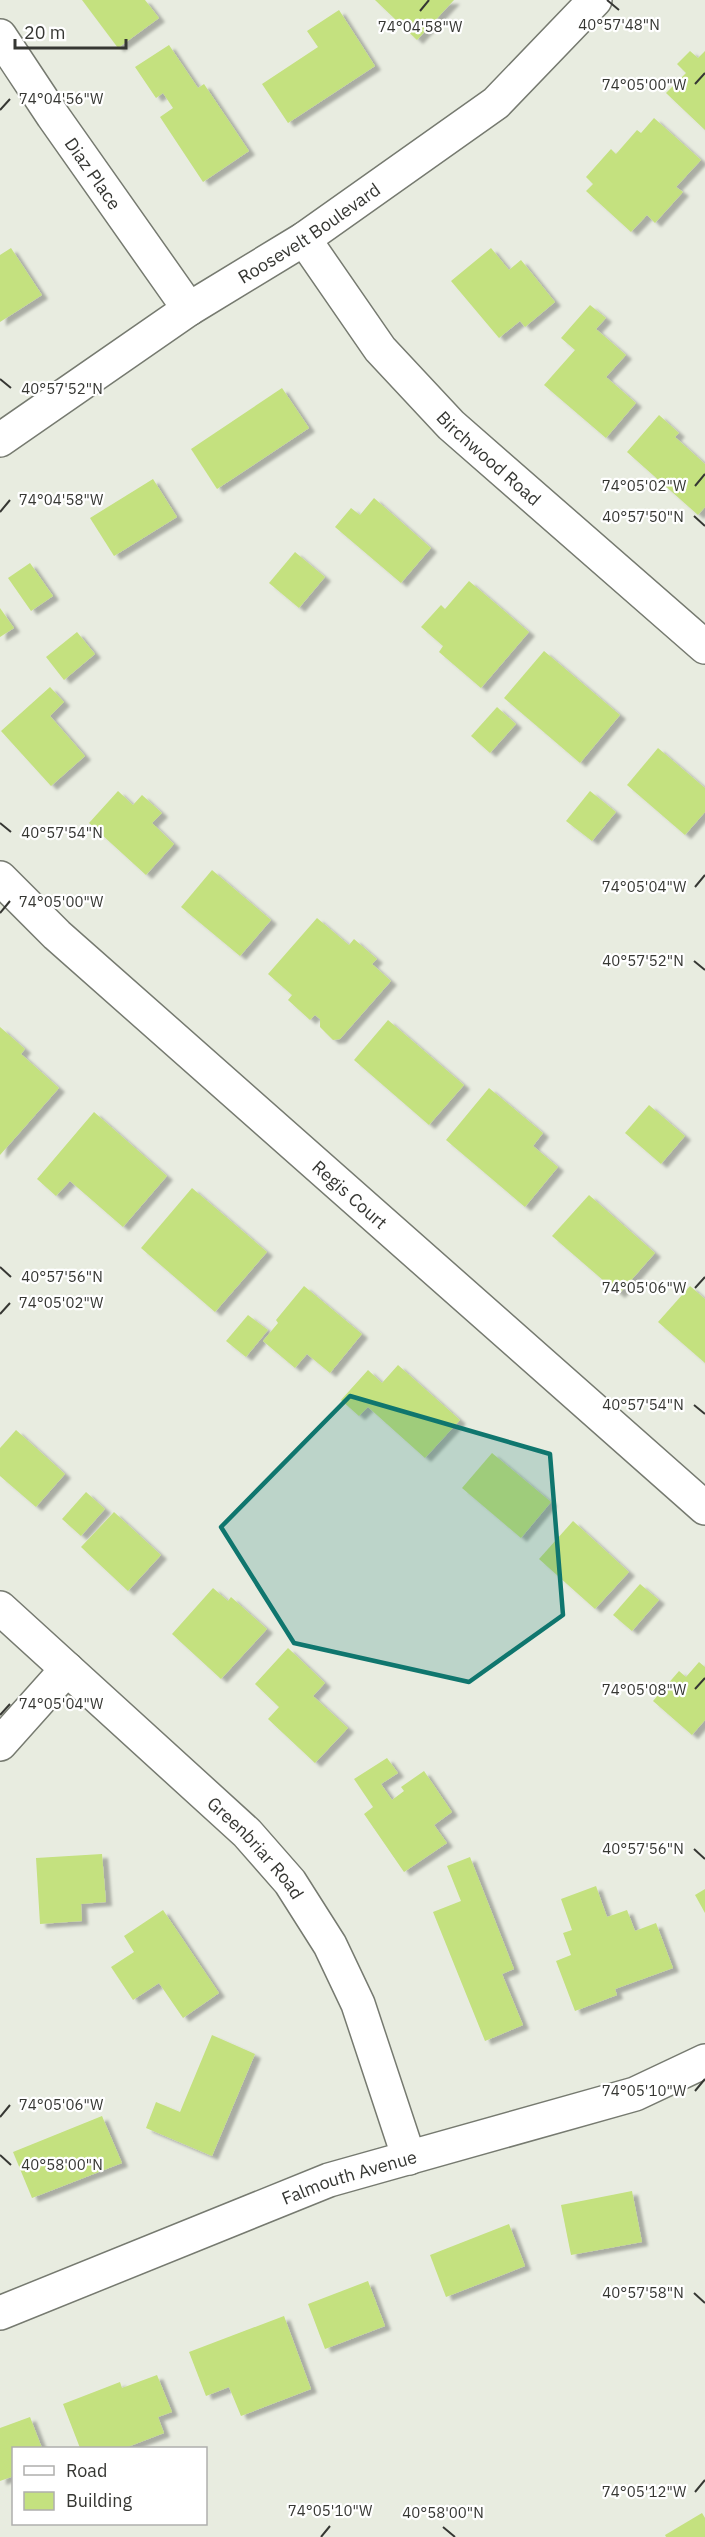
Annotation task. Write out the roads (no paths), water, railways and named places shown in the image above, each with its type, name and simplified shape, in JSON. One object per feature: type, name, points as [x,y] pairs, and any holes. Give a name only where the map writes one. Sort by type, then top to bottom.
[{"type":"street","name":"Roosevelt Boulevard","points":[[0,440],[189,309],[304,240],[496,103],[596,0]]},
{"type":"street","name":"Diaz Place","points":[[0,36],[53,116],[189,309]]},
{"type":"street","name":"Birchwood Road","points":[[304,240],[380,349],[451,425],[705,647]]},
{"type":"street","name":"Regis Court","points":[[0,878],[57,935],[705,1508]]},
{"type":"street","name":"Greenbriar Road","points":[[0,1608],[247,1833],[290,1882],[330,1945],[358,2004],[409,2158]]},
{"type":"street","points":[[0,1744],[68,1669]]},
{"type":"street","name":"Falmouth Avenue","points":[[0,2313],[329,2180],[635,2094],[705,2061]]}]
